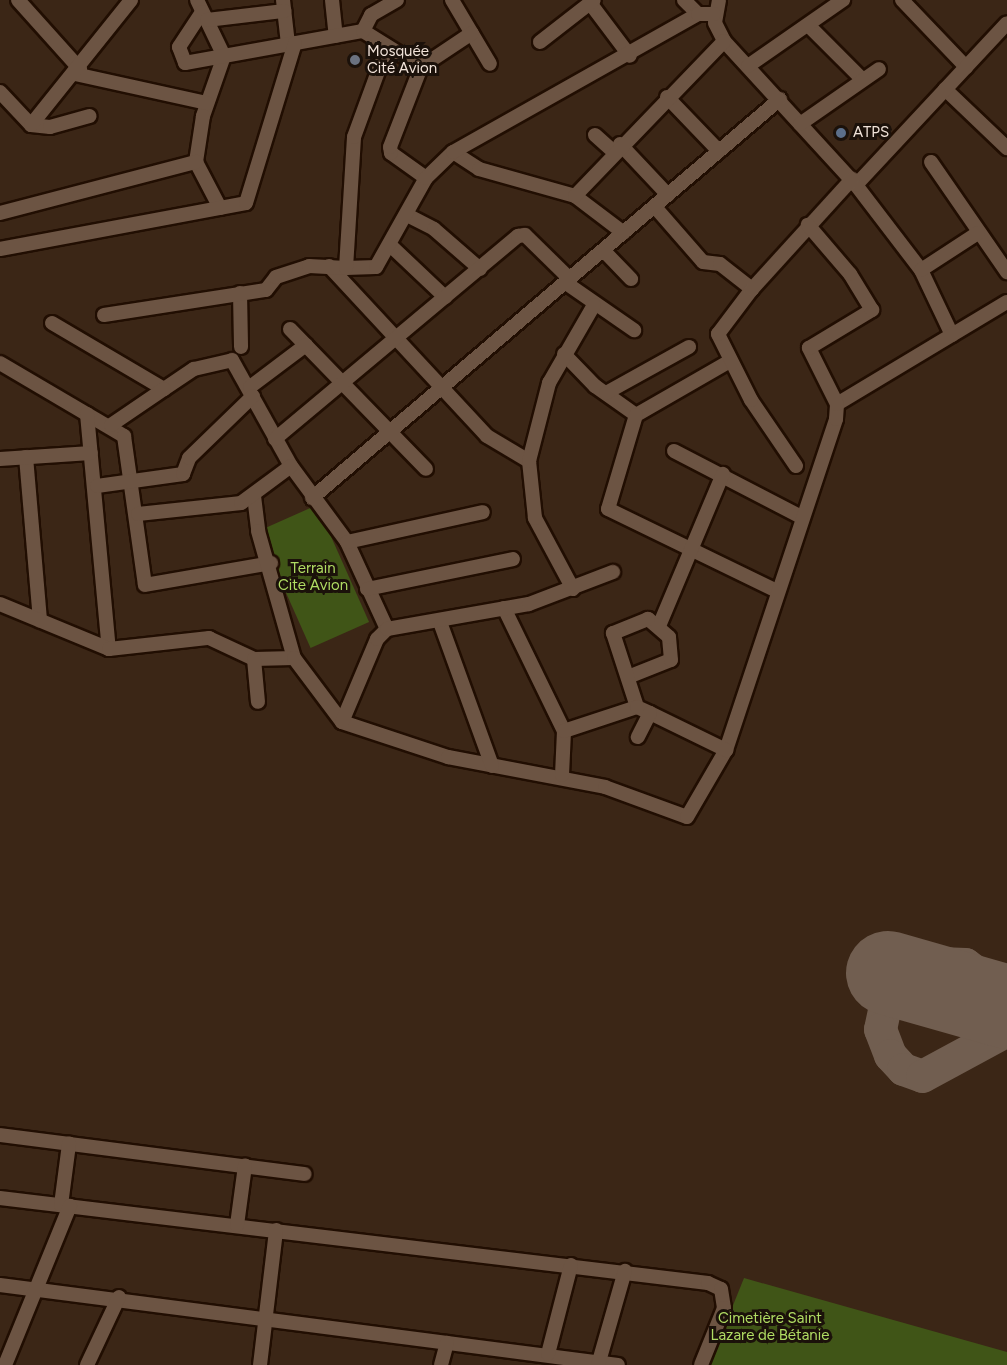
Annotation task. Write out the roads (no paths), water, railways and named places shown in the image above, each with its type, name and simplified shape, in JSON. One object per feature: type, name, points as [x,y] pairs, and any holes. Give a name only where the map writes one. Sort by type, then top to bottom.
[{"type":"street","points":[[18,0],[78,72],[207,103]]},
{"type":"street","points":[[31,125],[78,72],[131,0]]},
{"type":"street","points":[[332,0],[336,36]]},
{"type":"street","points":[[363,31],[371,15],[397,0]]},
{"type":"street","points":[[452,0],[490,64]]},
{"type":"street","points":[[684,0],[698,14]]},
{"type":"street","points":[[719,0],[714,14],[724,41],[780,99],[854,182],[921,270],[952,335]]},
{"type":"street","points":[[748,66],[810,27],[843,0]]},
{"type":"street","points":[[902,0],[966,67]]},
{"type":"street","points":[[540,42],[592,2],[630,56]]},
{"type":"street","points":[[0,249],[246,203],[292,44],[284,6],[202,11]]},
{"type":"street","points":[[202,11],[178,47],[185,63],[363,31],[421,67]]},
{"type":"street","points":[[202,11],[224,56],[207,103],[196,162],[220,208]]},
{"type":"street","points":[[104,315],[266,290],[276,277],[296,270],[329,266],[376,267],[426,178],[453,152],[630,56],[698,14],[714,14]]},
{"type":"street","points":[[796,466],[730,361],[718,334],[752,289],[808,225],[854,182],[1007,23]]},
{"type":"street","points":[[810,27],[862,79]]},
{"type":"street","points":[[426,178],[390,150],[421,67],[472,33]]},
{"type":"street","points":[[575,196],[616,147],[724,41]]},
{"type":"street","points":[[346,268],[354,137],[387,47]]},
{"type":"street","points":[[800,124],[879,69]]},
{"type":"street","points":[[945,89],[1007,148]]},
{"type":"street","points":[[0,92],[14,110],[31,125],[50,127],[90,116]]},
{"type":"street","points":[[667,97],[719,151]]},
{"type":"street","points":[[312,498],[780,99]]},
{"type":"street","points":[[0,117],[14,110]]},
{"type":"street","points":[[595,135],[616,147],[668,195]]},
{"type":"street","points":[[453,152],[479,169],[575,196],[624,233]]},
{"type":"street","points":[[0,213],[196,162]]},
{"type":"street","points":[[931,162],[1007,272]]},
{"type":"street","points":[[654,207],[703,262],[720,264],[752,289]]},
{"type":"street","points":[[407,215],[434,229],[480,269]]},
{"type":"street","points":[[808,225],[850,274],[872,310],[809,348],[837,404]]},
{"type":"street","points":[[921,270],[978,233]]},
{"type":"street","points":[[275,439],[522,234],[594,305],[634,330]]},
{"type":"street","points":[[390,245],[445,297]]},
{"type":"street","points":[[604,251],[631,279]]},
{"type":"street","points":[[329,266],[395,340],[487,436],[528,461]]},
{"type":"street","points":[[240,293],[241,347]]},
{"type":"street","points":[[254,496],[258,531],[271,563],[294,658],[342,722],[448,757],[492,766],[562,775],[687,817],[726,750],[775,590],[803,519],[837,404],[1007,302]]},
{"type":"street","points":[[573,589],[535,518],[528,461],[539,410],[564,354],[594,305]]},
{"type":"street","points":[[52,323],[164,389]]},
{"type":"street","points":[[290,329],[345,383],[426,470]]},
{"type":"street","points":[[97,486],[134,483],[183,474],[189,458],[251,392],[306,345]]},
{"type":"street","points":[[606,393],[689,347]]},
{"type":"street","points":[[564,354],[606,393],[636,415]]},
{"type":"street","points":[[111,425],[194,369],[222,360],[232,360],[291,466],[312,498],[347,542],[387,629]]},
{"type":"street","points":[[730,361],[636,415],[608,509],[775,590]]},
{"type":"street","points":[[0,363],[87,414],[111,425],[128,443],[145,585],[271,563]]},
{"type":"street","points":[[87,414],[97,486],[109,649]]},
{"type":"street","points":[[674,451],[723,474],[803,519]]},
{"type":"street","points":[[0,459],[91,453]]},
{"type":"street","points":[[26,457],[40,620]]},
{"type":"street","points":[[138,514],[241,503],[254,496],[291,466]]},
{"type":"street","points":[[659,626],[688,548],[723,474]]},
{"type":"street","points":[[347,542],[483,512]]},
{"type":"street","points":[[367,588],[513,559]]},
{"type":"street","points":[[342,722],[376,639],[387,629],[440,622],[504,608],[573,589],[613,572]]},
{"type":"street","points":[[0,604],[109,649],[209,638],[254,659],[294,658]]},
{"type":"street","points":[[504,608],[564,731],[562,775]]},
{"type":"street","points":[[628,677],[672,660],[669,637],[659,626],[642,619],[614,633],[628,677],[643,710],[638,736]]},
{"type":"street","points":[[440,622],[492,766]]},
{"type":"street","points":[[254,659],[258,702]]},
{"type":"street","points":[[564,731],[643,710],[726,750]]},
{"type":"street","points":[[0,1135],[305,1174]]},
{"type":"street","points":[[5,1365],[37,1288],[65,1205],[69,1144]]},
{"type":"street","points":[[237,1226],[245,1166]]},
{"type":"street","points":[[0,1198],[625,1271],[721,1289],[724,1308],[701,1365]]},
{"type":"street","points":[[260,1365],[276,1230]]},
{"type":"street","points":[[548,1354],[571,1265]]},
{"type":"street","points":[[599,1363],[625,1271]]},
{"type":"street","points":[[0,1285],[119,1297],[265,1317],[447,1343],[520,1358],[548,1354],[618,1365]]},
{"type":"street","points":[[87,1365],[119,1297]]},
{"type":"street","points":[[441,1365],[447,1343]]},
{"type":"place","name":"Mosquée Cité Avion","points":[[355,60]]},
{"type":"place","name":"ATPS","points":[[841,133]]},
{"type":"park label","name":"Terrain Cite Avion","points":[[313,576]]},
{"type":"park label","name":"Cimetière Saint Lazare de Bétanie","points":[[770,1326]]}]
